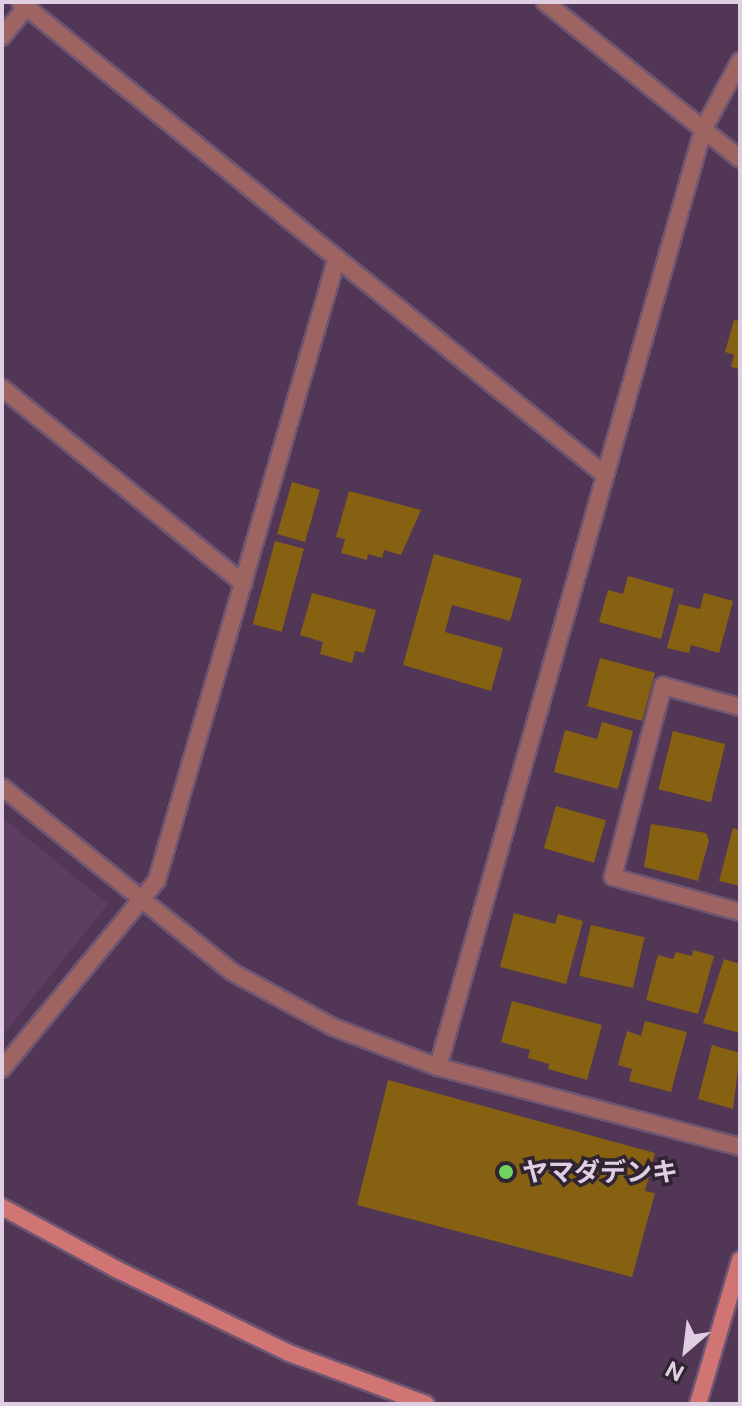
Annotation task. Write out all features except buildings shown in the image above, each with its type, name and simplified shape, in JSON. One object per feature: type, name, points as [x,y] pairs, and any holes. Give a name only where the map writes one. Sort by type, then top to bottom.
[{"type":"street","points":[[545,2],[740,159]]},
{"type":"street","points":[[2,37],[25,4],[336,261],[605,475]]},
{"type":"street","points":[[438,1067],[703,130],[740,61]]},
{"type":"street","points":[[2,1069],[157,880],[336,261]]},
{"type":"street","points":[[2,388],[244,584]]},
{"type":"street","points":[[740,707],[663,686],[613,877],[740,912]]},
{"type":"street","points":[[2,787],[232,972],[333,1027],[438,1067],[740,1147]]},
{"type":"street","points":[[2,1207],[116,1269],[289,1353],[426,1404]]},
{"type":"street","points":[[698,1404],[740,1260]]},
{"type":"shaded area","points":[[2,817],[108,904],[2,1036]]},
{"type":"place","name":"ヤマダデンキ","points":[[506,1172]]}]
